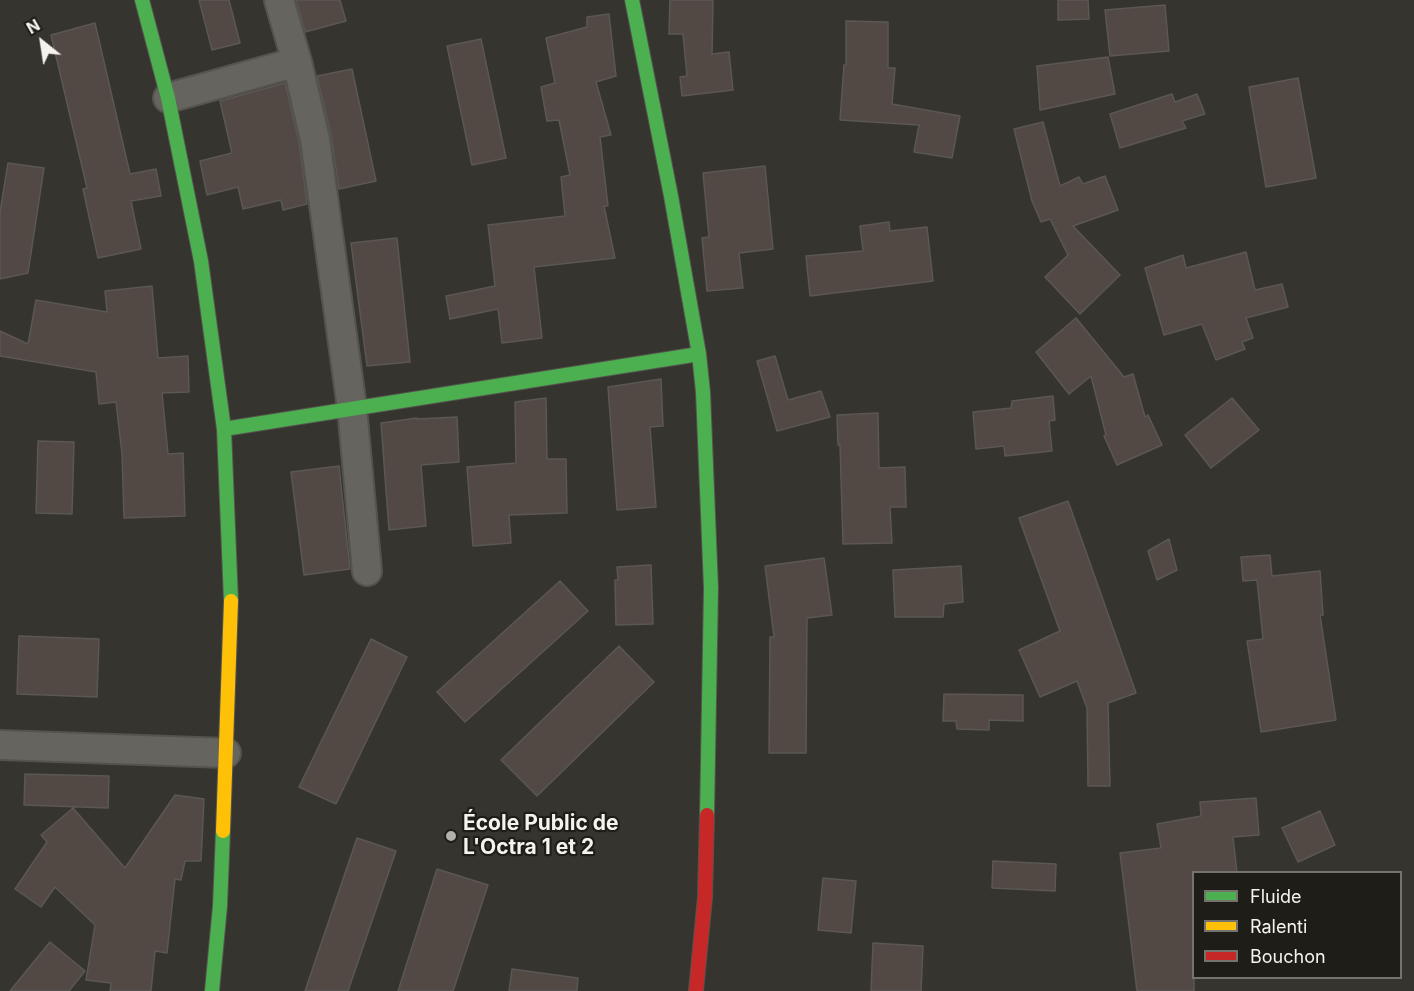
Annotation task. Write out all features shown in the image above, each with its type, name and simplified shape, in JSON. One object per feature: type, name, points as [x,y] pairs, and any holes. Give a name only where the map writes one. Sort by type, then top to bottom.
[{"type":"street","points":[[142,0],[168,98],[201,261],[224,429],[231,596],[220,906],[212,991]]},
{"type":"street","points":[[279,0],[297,62],[315,139],[352,408],[367,571]]},
{"type":"street","points":[[632,0],[669,185],[699,354],[703,392],[711,588],[705,897],[696,991]]},
{"type":"street","points":[[168,98],[297,62]]},
{"type":"street","points":[[224,429],[699,354]]},
{"type":"street","points":[[0,745],[226,753]]},
{"type":"building","points":[[199,0],[229,0],[240,43],[212,50]]},
{"type":"building","points":[[296,0],[340,0],[346,21],[305,32]]},
{"type":"building","points":[[670,0],[713,0],[712,54],[729,52],[733,90],[682,96],[680,77],[687,76],[683,34],[669,34]]},
{"type":"building","points":[[1058,0],[1088,0],[1089,19],[1058,20]]},
{"type":"building","points":[[1165,5],[1169,51],[1110,56],[1105,10]]},
{"type":"building","points":[[609,14],[616,76],[596,82],[611,135],[600,137],[608,206],[604,206],[615,258],[534,267],[542,338],[502,343],[498,309],[450,319],[446,296],[495,286],[488,225],[565,216],[561,177],[570,175],[559,120],[547,121],[541,87],[555,83],[546,38],[587,27],[587,17]]},
{"type":"building","points":[[846,21],[888,22],[888,68],[895,68],[892,104],[960,116],[952,158],[914,152],[919,125],[840,120],[844,65],[846,65]]},
{"type":"building","points":[[95,23],[130,174],[156,169],[161,196],[131,201],[141,249],[98,258],[83,189],[87,188],[51,35]]},
{"type":"building","points":[[481,39],[506,158],[472,165],[447,46]]},
{"type":"building","points":[[1108,57],[1115,94],[1040,110],[1037,66]]},
{"type":"building","points":[[352,69],[376,181],[339,189],[331,135],[317,76]]},
{"type":"building","points":[[1298,78],[1316,178],[1266,187],[1249,87]]},
{"type":"building","points":[[285,83],[299,142],[307,204],[283,210],[281,200],[243,209],[238,187],[207,195],[200,161],[232,153],[220,101]]},
{"type":"building","points":[[1172,94],[1175,102],[1197,94],[1205,114],[1182,121],[1186,128],[1120,148],[1110,114]]},
{"type":"building","points":[[1043,122],[1060,186],[1079,177],[1083,184],[1105,176],[1118,210],[1073,226],[1120,275],[1080,314],[1045,277],[1068,255],[1050,219],[1041,222],[1032,201],[1014,129]]},
{"type":"building","points":[[8,163],[44,168],[28,273],[0,279],[0,212]]},
{"type":"building","points":[[765,166],[773,249],[739,253],[743,288],[707,291],[702,238],[709,237],[703,173]]},
{"type":"building","points":[[889,222],[890,231],[927,227],[933,281],[810,296],[806,256],[863,251],[860,226]]},
{"type":"building","points":[[397,238],[410,362],[367,366],[351,243]]},
{"type":"building","points":[[1246,252],[1255,290],[1282,284],[1288,307],[1246,318],[1253,338],[1242,342],[1245,349],[1216,360],[1202,324],[1164,335],[1145,268],[1183,255],[1186,268]]},
{"type":"building","points":[[152,286],[158,358],[188,356],[189,392],[162,393],[168,454],[183,453],[185,516],[124,518],[122,454],[116,402],[99,404],[96,372],[0,356],[0,331],[28,344],[36,300],[107,312],[105,291]]},
{"type":"building","points":[[1076,318],[1124,377],[1133,374],[1145,417],[1148,415],[1162,445],[1117,465],[1104,436],[1106,435],[1091,376],[1069,394],[1036,352]]},
{"type":"building","points":[[775,356],[788,400],[821,391],[830,417],[777,431],[757,361]]},
{"type":"building","points":[[661,379],[663,426],[650,427],[656,507],[617,510],[608,387]]},
{"type":"building","points":[[1053,396],[1055,420],[1049,421],[1052,451],[1005,456],[1004,446],[976,449],[973,412],[1011,408],[1012,401]]},
{"type":"building","points":[[546,398],[547,459],[566,459],[567,513],[509,515],[511,543],[473,546],[467,467],[516,463],[515,402]]},
{"type":"building","points":[[1232,398],[1259,430],[1211,468],[1185,435]]},
{"type":"building","points":[[878,413],[879,468],[905,467],[906,507],[890,507],[892,543],[843,544],[837,415]]},
{"type":"building","points":[[457,417],[459,462],[421,465],[426,526],[389,530],[381,423],[417,418]]},
{"type":"building","points":[[38,441],[74,442],[72,514],[36,513]]},
{"type":"building","points":[[339,466],[350,569],[304,575],[291,472]]},
{"type":"building","points":[[1068,501],[1136,693],[1108,703],[1110,786],[1088,786],[1087,708],[1077,681],[1040,697],[1019,650],[1060,631],[1019,518]]},
{"type":"building","points":[[1169,539],[1177,570],[1157,580],[1148,551]]},
{"type":"building","points":[[1270,555],[1272,576],[1320,571],[1323,615],[1320,615],[1336,720],[1261,732],[1247,641],[1263,639],[1257,580],[1243,581],[1241,557]]},
{"type":"building","points":[[824,558],[832,615],[807,618],[806,753],[769,753],[770,637],[774,637],[765,566]]},
{"type":"building","points":[[651,565],[653,624],[616,625],[617,567]]},
{"type":"building","points":[[961,566],[963,602],[944,604],[943,617],[895,617],[893,570]]},
{"type":"building","points":[[560,581],[588,611],[465,722],[437,692]]},
{"type":"building","points":[[19,636],[99,639],[97,697],[17,694]]},
{"type":"building","points":[[371,639],[407,657],[336,804],[299,787]]},
{"type":"building","points":[[619,646],[654,682],[537,796],[501,760]]},
{"type":"building","points":[[944,694],[1023,695],[1023,721],[989,720],[989,730],[957,729],[956,721],[943,721]]},
{"type":"building","points":[[25,774],[109,776],[108,808],[24,805]]},
{"type":"building","points":[[175,795],[204,799],[201,861],[185,861],[181,880],[175,879],[167,953],[155,951],[151,991],[110,991],[111,983],[86,980],[95,925],[55,887],[41,907],[15,889],[47,842],[41,835],[73,808],[125,868]]},
{"type":"building","points":[[1256,798],[1259,835],[1233,837],[1237,871],[1192,871],[1194,991],[1137,991],[1120,853],[1161,848],[1157,824],[1201,816],[1200,802]]},
{"type":"building","points":[[1320,811],[1335,845],[1298,862],[1282,828]]},
{"type":"building","points":[[357,838],[396,851],[348,991],[305,991]]},
{"type":"building","points":[[993,861],[1056,864],[1055,891],[992,888]]},
{"type":"building","points":[[437,869],[488,885],[453,991],[398,991]]},
{"type":"building","points":[[823,878],[856,881],[851,933],[818,930]]},
{"type":"building","points":[[50,942],[85,971],[69,991],[10,991]]},
{"type":"building","points":[[873,943],[923,946],[921,991],[871,991]]},
{"type":"building","points":[[512,969],[578,978],[577,991],[509,991]]},
{"type":"traffic: fast","points":[[142,0],[168,98],[201,261],[224,429],[231,601]]},
{"type":"traffic: fast","points":[[632,0],[671,196],[699,354],[703,392],[711,588],[707,815]]},
{"type":"traffic: fast","points":[[224,429],[699,354]]},
{"type":"traffic: fast","points":[[212,991],[220,906],[223,831]]},
{"type":"traffic: slow","points":[[223,831],[231,601]]},
{"type":"traffic: jam","points":[[696,991],[705,897],[707,815]]},
{"type":"place","name":"École Public de L'Octra 1 et 2","points":[[451,836]]}]
